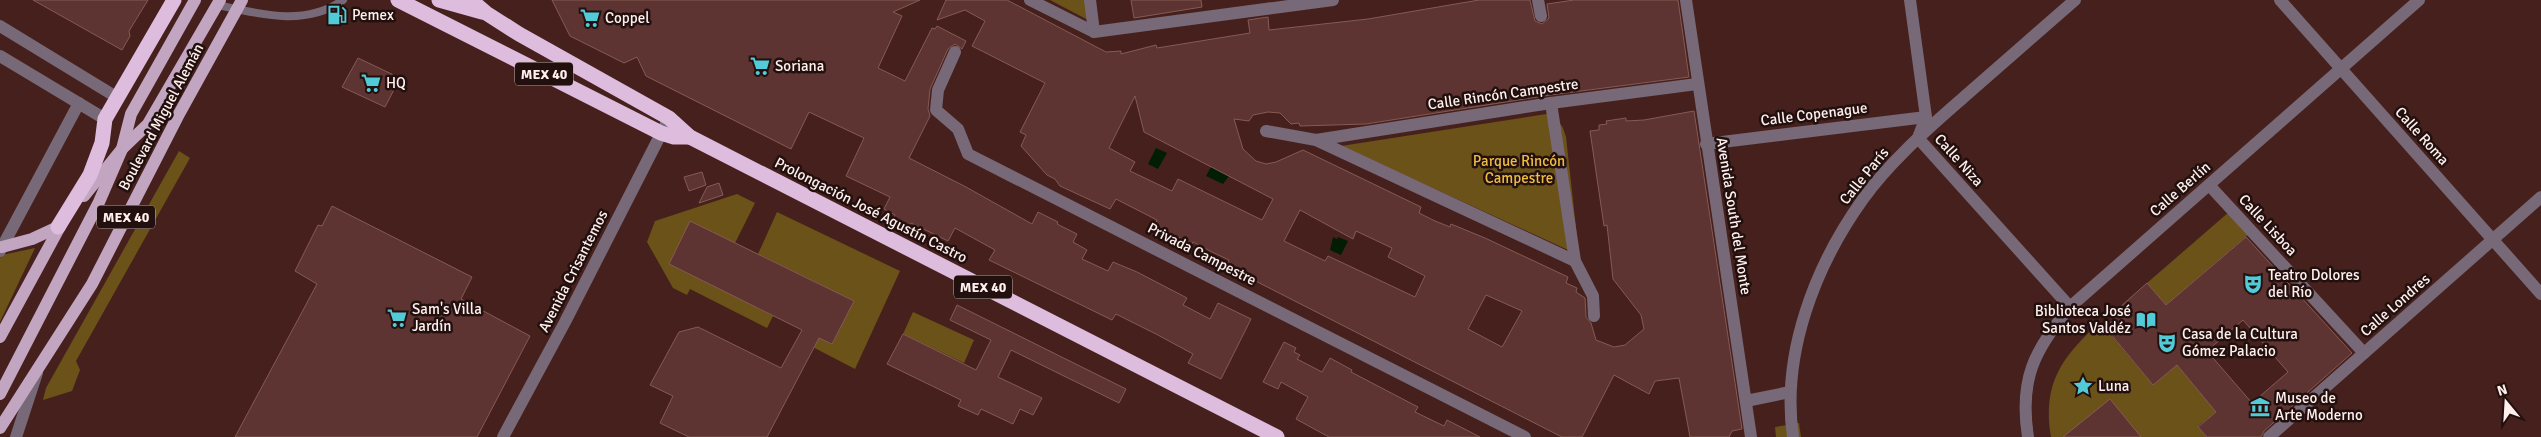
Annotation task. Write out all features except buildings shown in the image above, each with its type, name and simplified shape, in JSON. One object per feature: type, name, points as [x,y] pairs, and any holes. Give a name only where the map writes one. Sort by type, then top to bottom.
[{"type":"highway","points":[[58,227],[90,175],[102,143],[105,119],[174,0]]},
{"type":"highway","points":[[398,0],[427,14]]},
{"type":"highway","name":"Prolongación José Agustín Castro","points":[[417,0],[427,14],[661,133],[674,137],[690,137]]},
{"type":"highway","points":[[439,0],[486,13]]},
{"type":"highway","name":"Prolongación José Agustín Castro","points":[[471,0],[486,13],[520,34],[669,118],[690,137],[1277,437]]},
{"type":"main road","points":[[0,394],[81,239],[122,149],[131,114],[195,0]]},
{"type":"main road","name":"Boulevard Miguel Alemán","points":[[0,337],[58,227],[122,149],[148,124],[219,2]]},
{"type":"main road","name":"Boulevard Miguel Alemán","points":[[0,428],[92,284],[179,114],[240,5]]},
{"type":"main road","points":[[118,98],[131,114]]},
{"type":"main road","points":[[1,248],[32,239],[58,227]]},
{"type":"street","points":[[1030,0],[1094,32],[1333,0]]},
{"type":"street","points":[[1090,0],[1094,32]]},
{"type":"street","points":[[1538,0],[1541,16]]},
{"type":"street","name":"Avenida South del Monte","points":[[1686,0],[1751,437]]},
{"type":"street","name":"Calle Niza","points":[[1910,0],[1926,117],[1918,138],[2070,307]]},
{"type":"street","name":"Calle París","points":[[1793,437],[1790,392],[1800,330],[1808,304],[1836,243],[1863,199],[1918,138],[2075,0]]},
{"type":"street","name":"Calle Roma","points":[[2280,0],[2541,294]]},
{"type":"street","name":"Calle Berlín","points":[[2028,437],[2024,402],[2027,377],[2052,328],[2070,307],[2419,0]]},
{"type":"street","points":[[0,26],[118,98]]},
{"type":"street","name":"Privada Campestre","points":[[955,52],[938,90],[936,110],[958,129],[968,154],[1525,437]]},
{"type":"street","points":[[0,56],[105,119]]},
{"type":"street","name":"Calle Rincón Campestre","points":[[1316,140],[1551,103],[1697,84]]},
{"type":"street","points":[[1,248],[79,103]]},
{"type":"street","points":[[1551,103],[1575,261],[1592,296],[1594,316]]},
{"type":"street","name":"Calle Copenague","points":[[1706,144],[1926,117]]},
{"type":"street","name":"Avenida Crisantemos","points":[[503,437],[565,322],[669,118]]},
{"type":"street","points":[[1266,131],[1316,140],[1575,261]]},
{"type":"street","name":"Calle Lisboa","points":[[2209,185],[2364,353]]},
{"type":"street","name":"Calle Londres","points":[[2269,437],[2541,197]]},
{"type":"street","points":[[16,437],[40,367]]},
{"type":"street","points":[[1746,401],[1790,392]]},
{"type":"lane","points":[[219,2],[296,17],[310,16],[329,10],[343,0]]},
{"type":"green space","points":[[1050,0],[1093,0],[1088,20]]},
{"type":"green space","name":"Parque Rincón Campestre","points":[[1553,113],[1563,128],[1566,137],[1579,255],[1341,146]]},
{"type":"green space","points":[[179,151],[190,158],[76,361],[80,370],[72,391],[43,400],[46,388]]},
{"type":"green space","points":[[737,194],[755,203],[735,243],[670,263],[773,316],[767,328],[690,289],[687,295],[673,288],[647,242],[655,221]]},
{"type":"green space","points":[[777,212],[900,271],[855,369],[805,343],[810,333],[832,344],[854,301],[758,254]]},
{"type":"green space","points":[[2229,212],[2249,234],[2166,305],[2147,283]]},
{"type":"green space","points":[[35,248],[0,322],[0,258],[2,255]]},
{"type":"green space","points":[[913,312],[974,340],[964,363],[903,334]]},
{"type":"green space","points":[[2100,322],[2153,385],[2177,365],[2216,412],[2198,426],[2207,437],[2051,437],[2050,401],[2058,372],[2075,347]]},
{"type":"green space","points":[[1799,423],[1801,437],[1776,437],[1775,427]]},
{"type":"shaded area","points":[[1156,148],[1167,153],[1158,169],[1148,164]]},
{"type":"shaded area","points":[[1211,167],[1229,176],[1223,184],[1206,176]]},
{"type":"shaded area","points":[[1333,237],[1348,241],[1341,255],[1330,250]]},
{"type":"place","name":"Pemex","points":[[337,15]]},
{"type":"place","name":"Coppel","points":[[590,18]]},
{"type":"place","name":"Soriana","points":[[760,66]]},
{"type":"place","name":"HQ","points":[[371,83]]},
{"type":"place","name":"Teatro Dolores del Río","points":[[2253,284]]},
{"type":"place","name":"Sam's Villa Jardín","points":[[397,318]]},
{"type":"place","name":"Biblioteca José Santos Valdéz","points":[[2146,320]]},
{"type":"place","name":"Casa de la Cultura Gómez Palacio","points":[[2167,343]]},
{"type":"place","name":"Luna","points":[[2083,386]]},
{"type":"place","name":"Museo de Arte Moderno","points":[[2260,407]]}]
